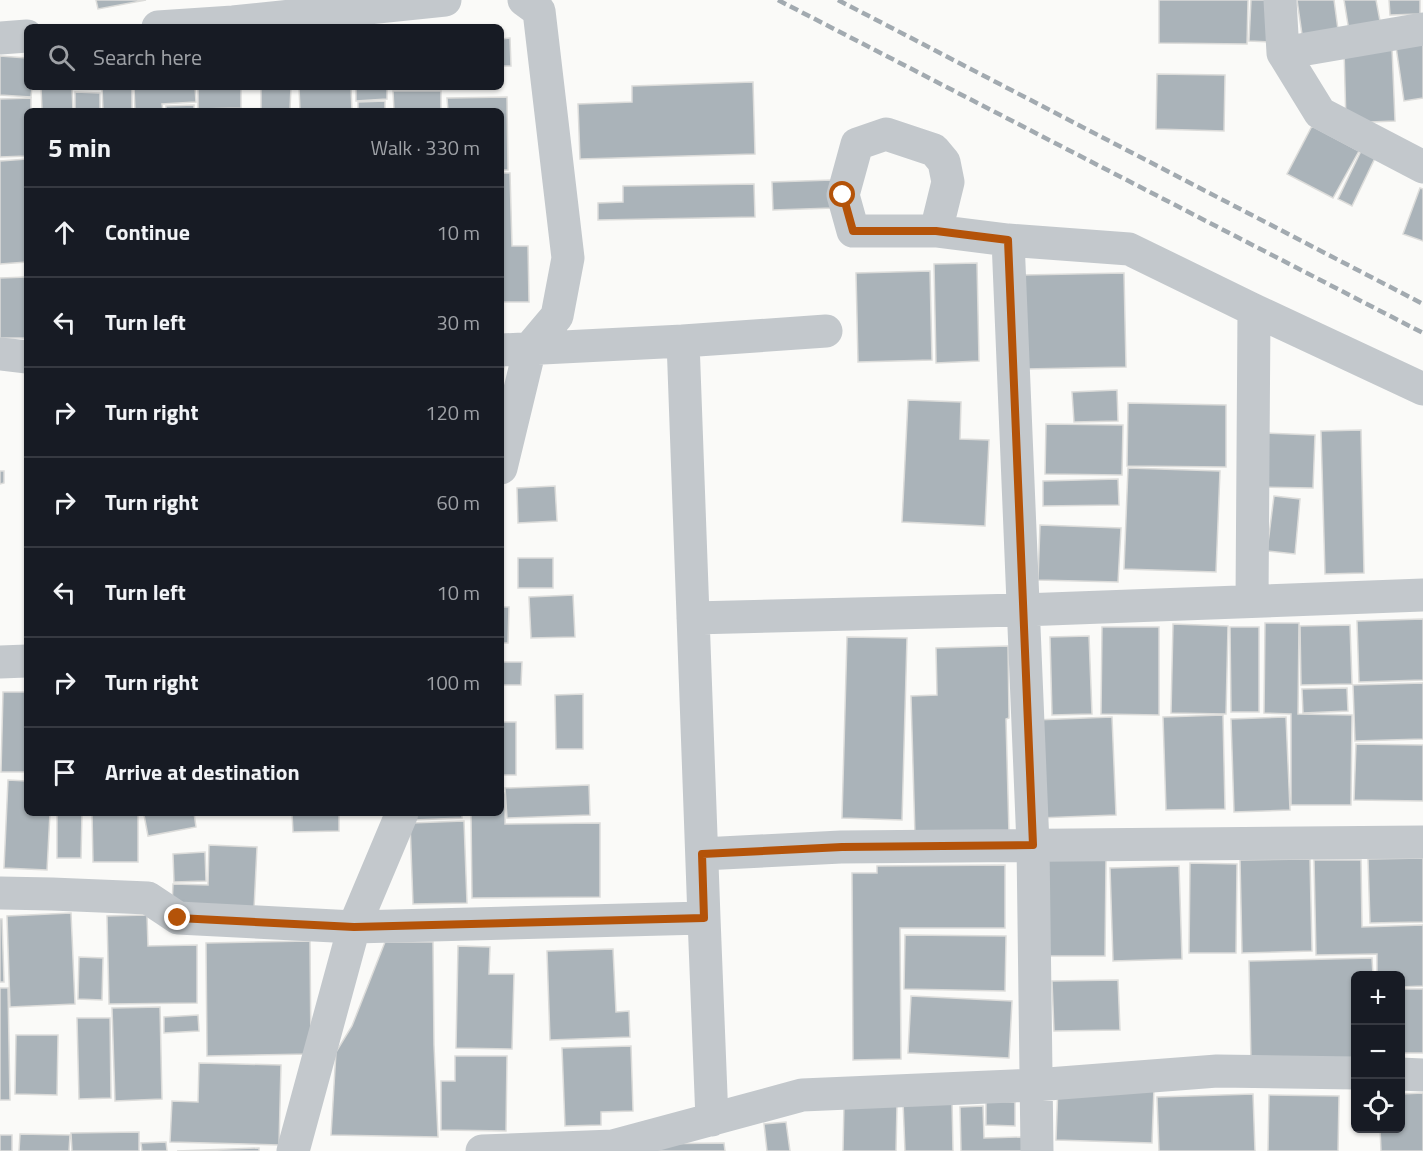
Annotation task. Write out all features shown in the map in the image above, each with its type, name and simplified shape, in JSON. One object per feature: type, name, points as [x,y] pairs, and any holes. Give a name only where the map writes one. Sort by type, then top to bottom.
[{"type":"street","points":[[203,24],[445,0]]},
{"type":"street","points":[[504,442],[515,349],[557,316],[568,258],[539,11],[524,0]]},
{"type":"street","points":[[1280,0],[1283,53],[1320,113],[1423,167]]},
{"type":"street","points":[[1283,53],[1423,29]]},
{"type":"street","points":[[0,38],[24,36]]},
{"type":"street","points":[[936,231],[1008,240],[1129,249],[1423,389]]},
{"type":"street","points":[[1008,240],[1033,845],[1037,1151]]},
{"type":"street","points":[[1252,602],[1254,310]]},
{"type":"street","points":[[515,349],[826,331]]},
{"type":"street","points":[[683,341],[712,1120]]},
{"type":"street","points":[[0,354],[24,357]]},
{"type":"street","points":[[693,618],[1022,610],[1423,595]]},
{"type":"street","points":[[0,662],[24,661]]},
{"type":"street","points":[[293,1151],[354,927],[401,816]]},
{"type":"street","points":[[702,854],[842,847],[1423,842]]},
{"type":"street","points":[[0,893],[148,898],[178,918],[354,927],[704,918]]},
{"type":"street","points":[[482,1151],[613,1146],[802,1095],[1035,1085],[1217,1071],[1351,1074]]},
{"type":"street","points":[[1405,1074],[1423,1075]]},
{"type":"building","points":[[96,0],[146,0],[98,9]]},
{"type":"building","points":[[1159,0],[1248,0],[1247,44],[1159,43]]},
{"type":"building","points":[[1251,0],[1272,0],[1271,42],[1249,41]]},
{"type":"building","points":[[1297,0],[1334,0],[1339,37],[1303,41]]},
{"type":"building","points":[[1344,0],[1376,0],[1381,26],[1349,31]]},
{"type":"building","points":[[1389,0],[1420,0],[1420,14],[1390,15]]},
{"type":"building","points":[[1423,36],[1423,98],[1404,101],[1395,40]]},
{"type":"building","points":[[510,38],[511,66],[504,66],[504,39]]},
{"type":"building","points":[[1392,48],[1395,121],[1346,123],[1344,49]]},
{"type":"building","points":[[0,56],[24,58],[24,90],[32,90],[31,97],[0,95]]},
{"type":"building","points":[[1157,74],[1225,75],[1224,131],[1156,129]]},
{"type":"building","points":[[753,82],[755,154],[580,159],[578,104],[632,102],[632,86]]},
{"type":"building","points":[[41,90],[72,90],[73,108],[42,108]]},
{"type":"building","points":[[102,90],[132,90],[132,108],[103,108]]},
{"type":"building","points":[[134,90],[195,90],[196,102],[162,104],[163,108],[135,108]]},
{"type":"building","points":[[198,90],[241,90],[241,108],[198,108]]},
{"type":"building","points":[[261,90],[291,90],[290,108],[261,108]]},
{"type":"building","points":[[299,90],[351,90],[352,108],[300,108]]},
{"type":"building","points":[[356,90],[387,90],[387,99],[356,101]]},
{"type":"building","points":[[393,91],[441,91],[441,108],[394,108]]},
{"type":"building","points":[[75,92],[100,93],[100,108],[75,108]]},
{"type":"building","points":[[507,97],[508,170],[504,170],[504,108],[448,108],[447,98]]},
{"type":"building","points":[[31,98],[31,108],[24,108],[24,156],[0,157],[0,99]]},
{"type":"building","points":[[385,101],[385,108],[358,108],[358,102]]},
{"type":"building","points":[[194,105],[194,108],[166,108],[166,106]]},
{"type":"building","points":[[1312,126],[1359,151],[1333,198],[1287,174]]},
{"type":"building","points":[[1361,151],[1375,158],[1352,206],[1338,199]]},
{"type":"building","points":[[24,159],[24,262],[0,264],[0,161]]},
{"type":"building","points":[[504,173],[510,173],[512,246],[528,246],[529,302],[504,302]]},
{"type":"building","points":[[832,180],[833,208],[773,210],[772,182]]},
{"type":"building","points":[[754,184],[755,217],[598,220],[598,203],[623,202],[623,186]]},
{"type":"building","points":[[1420,188],[1423,189],[1423,241],[1403,234]]},
{"type":"building","points":[[977,263],[979,361],[936,363],[934,264]]},
{"type":"building","points":[[930,271],[932,360],[858,362],[856,273]]},
{"type":"building","points":[[1124,273],[1126,367],[1025,369],[1023,275]]},
{"type":"building","points":[[24,277],[24,338],[0,338],[0,278]]},
{"type":"building","points":[[1117,390],[1118,421],[1074,422],[1072,392]]},
{"type":"building","points":[[908,400],[961,402],[960,439],[989,440],[985,526],[902,522]]},
{"type":"building","points":[[1128,403],[1226,405],[1226,467],[1127,466]]},
{"type":"building","points":[[1046,424],[1123,425],[1122,475],[1045,474]]},
{"type":"building","points":[[1361,430],[1364,573],[1325,574],[1321,431]]},
{"type":"building","points":[[1265,433],[1315,435],[1313,488],[1263,487]]},
{"type":"building","points":[[1128,468],[1220,471],[1216,572],[1124,569]]},
{"type":"building","points":[[0,471],[4,471],[4,483],[0,484]]},
{"type":"building","points":[[1118,479],[1119,505],[1043,506],[1043,481]]},
{"type":"building","points":[[555,486],[557,521],[518,523],[517,488]]},
{"type":"building","points":[[1274,496],[1300,499],[1295,554],[1267,551]]},
{"type":"building","points":[[1040,525],[1121,528],[1118,582],[1038,580]]},
{"type":"building","points":[[518,558],[553,558],[553,588],[518,588]]},
{"type":"building","points":[[573,595],[575,637],[531,638],[529,597]]},
{"type":"building","points":[[504,607],[509,607],[508,643],[504,643]]},
{"type":"building","points":[[1423,619],[1423,680],[1359,682],[1357,621]]},
{"type":"building","points":[[1265,623],[1299,623],[1298,714],[1352,715],[1351,805],[1291,805],[1291,714],[1264,713]]},
{"type":"building","points":[[1173,624],[1228,626],[1226,714],[1171,713]]},
{"type":"building","points":[[1350,625],[1352,684],[1301,685],[1300,626]]},
{"type":"building","points":[[1102,627],[1159,627],[1159,715],[1101,714]]},
{"type":"building","points":[[1230,627],[1259,627],[1259,712],[1231,712]]},
{"type":"building","points":[[1089,636],[1092,714],[1052,715],[1050,637]]},
{"type":"building","points":[[847,637],[907,638],[902,820],[842,818]]},
{"type":"building","points":[[1008,646],[1009,718],[1006,719],[1009,835],[915,836],[911,696],[937,695],[936,648]]},
{"type":"building","points":[[504,662],[522,662],[521,685],[504,685]]},
{"type":"building","points":[[1423,683],[1423,739],[1355,741],[1353,685]]},
{"type":"building","points":[[1347,688],[1348,711],[1303,713],[1302,689]]},
{"type":"building","points":[[3,692],[24,692],[24,772],[1,772]]},
{"type":"building","points":[[583,694],[583,749],[556,749],[555,695]]},
{"type":"building","points":[[1223,715],[1225,809],[1166,810],[1163,717]]},
{"type":"building","points":[[1112,717],[1116,815],[1038,818],[1034,720]]},
{"type":"building","points":[[1286,717],[1290,810],[1234,812],[1231,719]]},
{"type":"building","points":[[504,722],[516,722],[516,775],[504,775]]},
{"type":"building","points":[[1356,744],[1423,745],[1423,801],[1354,800]]},
{"type":"building","points":[[8,780],[24,781],[24,816],[50,816],[47,870],[4,868]]},
{"type":"building","points":[[589,785],[590,815],[507,818],[505,788]]},
{"type":"building","points":[[504,793],[505,824],[600,823],[600,897],[472,898],[471,816],[504,816]]},
{"type":"building","points":[[57,816],[82,816],[81,858],[57,858]]},
{"type":"building","points":[[92,816],[138,816],[138,862],[93,862]]},
{"type":"building","points":[[144,816],[194,816],[196,827],[148,836]]},
{"type":"building","points":[[292,816],[339,816],[339,831],[293,832]]},
{"type":"building","points":[[414,816],[462,816],[462,818],[414,820]]},
{"type":"building","points":[[464,821],[467,903],[413,904],[410,823]]},
{"type":"building","points":[[209,845],[257,847],[254,909],[172,905],[173,884],[208,885]]},
{"type":"building","points":[[205,852],[206,881],[174,882],[173,854]]},
{"type":"building","points":[[1423,858],[1423,922],[1370,923],[1368,859]]},
{"type":"building","points":[[1310,859],[1312,951],[1242,953],[1240,860]]},
{"type":"building","points":[[1044,860],[1106,860],[1105,956],[1043,956]]},
{"type":"building","points":[[1314,860],[1361,860],[1362,927],[1423,925],[1423,986],[1405,987],[1405,971],[1377,971],[1377,954],[1316,955]]},
{"type":"building","points":[[1190,863],[1237,864],[1236,953],[1189,953]]},
{"type":"building","points":[[1005,865],[1005,928],[900,928],[901,1059],[853,1060],[852,873],[877,873],[877,866]]},
{"type":"building","points":[[1179,866],[1182,959],[1113,961],[1110,868]]},
{"type":"building","points":[[71,913],[75,1004],[10,1007],[7,916]]},
{"type":"building","points":[[147,915],[148,946],[197,945],[197,1003],[109,1004],[107,916]]},
{"type":"building","points":[[0,919],[2,919],[4,982],[0,982]]},
{"type":"building","points":[[905,935],[1006,936],[1005,991],[904,989]]},
{"type":"building","points":[[310,941],[311,1054],[207,1056],[206,943]]},
{"type":"building","points":[[385,942],[433,942],[438,1137],[331,1135],[336,1052],[352,1026]]},
{"type":"building","points":[[458,946],[490,947],[489,974],[514,974],[512,1049],[456,1048]]},
{"type":"building","points":[[613,949],[616,1012],[629,1011],[630,1037],[550,1040],[547,951]]},
{"type":"building","points":[[79,957],[103,958],[102,1000],[78,999]]},
{"type":"building","points":[[1372,958],[1373,971],[1351,971],[1351,1061],[1251,1064],[1249,961]]},
{"type":"building","points":[[1118,980],[1120,1030],[1054,1031],[1052,981]]},
{"type":"building","points":[[0,988],[8,988],[10,1100],[0,1100]]},
{"type":"building","points":[[1405,989],[1423,989],[1423,1053],[1405,1053]]},
{"type":"building","points":[[911,996],[1012,1001],[1009,1058],[908,1053]]},
{"type":"building","points":[[160,1007],[162,1099],[115,1101],[112,1008]]},
{"type":"building","points":[[198,1015],[199,1031],[164,1033],[164,1017]]},
{"type":"building","points":[[77,1018],[110,1018],[111,1098],[79,1099]]},
{"type":"building","points":[[16,1035],[58,1035],[57,1095],[15,1094]]},
{"type":"building","points":[[631,1046],[633,1111],[601,1112],[601,1125],[565,1126],[562,1048]]},
{"type":"building","points":[[455,1056],[507,1056],[506,1131],[441,1130],[441,1081],[455,1081]]},
{"type":"building","points":[[199,1063],[281,1065],[279,1145],[170,1142],[172,1101],[198,1102]]},
{"type":"building","points":[[1058,1084],[1154,1087],[1152,1143],[1056,1140]]},
{"type":"building","points":[[1423,1093],[1423,1151],[1381,1151],[1380,1133],[1405,1133],[1405,1094]]},
{"type":"building","points":[[1253,1094],[1255,1151],[1159,1151],[1157,1097]]},
{"type":"building","points":[[1269,1095],[1339,1096],[1338,1151],[1268,1151]]},
{"type":"building","points":[[952,1100],[953,1151],[905,1151],[903,1102]]},
{"type":"building","points":[[986,1101],[1015,1102],[1015,1126],[986,1125]]},
{"type":"building","points":[[844,1103],[897,1105],[896,1151],[843,1151]]},
{"type":"building","points":[[983,1106],[984,1138],[1022,1137],[1023,1151],[961,1151],[960,1107]]},
{"type":"building","points":[[786,1122],[790,1151],[767,1151],[764,1124]]},
{"type":"building","points":[[139,1132],[139,1151],[72,1151],[71,1133]]},
{"type":"building","points":[[20,1134],[70,1135],[69,1151],[19,1151]]},
{"type":"building","points":[[0,1135],[12,1135],[12,1151],[0,1151]]},
{"type":"building","points":[[166,1142],[167,1151],[142,1151],[141,1143]]},
{"type":"building","points":[[724,1143],[725,1151],[638,1151],[638,1144]]},
{"type":"building","points":[[259,1148],[259,1151],[177,1151]]},
{"type":"railway","points":[[778,0],[1423,333]]},
{"type":"railway","points":[[838,0],[1423,304]]},
{"type":"route","points":[[178,918],[354,927],[704,918],[702,854],[842,847],[1033,845],[1008,240],[936,231],[853,231],[843,195]]}]
